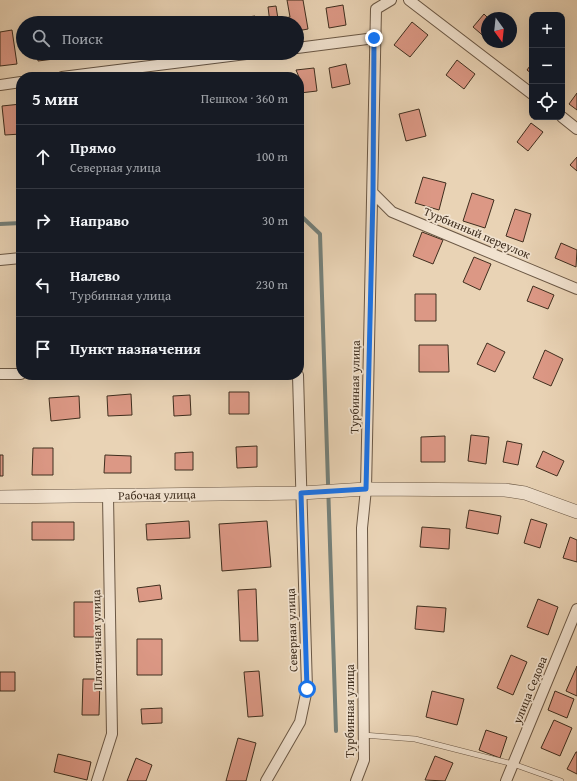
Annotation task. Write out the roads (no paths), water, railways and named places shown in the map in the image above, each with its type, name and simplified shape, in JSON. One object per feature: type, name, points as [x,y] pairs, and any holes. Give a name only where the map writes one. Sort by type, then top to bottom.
[{"type":"street","name":"Турбинная улица","points":[[356,781],[364,760],[362,528],[366,489],[373,194],[374,38],[376,4],[391,0]]},
{"type":"street","points":[[409,0],[529,92]]},
{"type":"street","points":[[304,47],[374,38]]},
{"type":"street","points":[[102,72],[198,60]]},
{"type":"street","points":[[0,85],[16,83]]},
{"type":"street","points":[[565,119],[577,129]]},
{"type":"street","name":"Турбинный переулок","points":[[373,194],[392,212],[577,289]]},
{"type":"street","points":[[0,260],[16,258]]},
{"type":"street","points":[[0,374],[16,374]]},
{"type":"street","name":"Северная улица","points":[[266,781],[300,722],[307,689],[298,380]]},
{"type":"street","name":"Рабочая улица","points":[[0,497],[301,493],[366,489],[505,490],[525,494],[577,512]]},
{"type":"street","name":"Плотничная улица","points":[[97,781],[112,734],[108,496]]},
{"type":"street","name":"улица Седова","points":[[506,781],[577,609]]},
{"type":"lane","points":[[363,735],[415,739],[513,764],[561,781]]},
{"type":"waterway","points":[[304,219],[320,234],[336,731]]},
{"type":"waterway","points":[[0,224],[16,223]]}]
